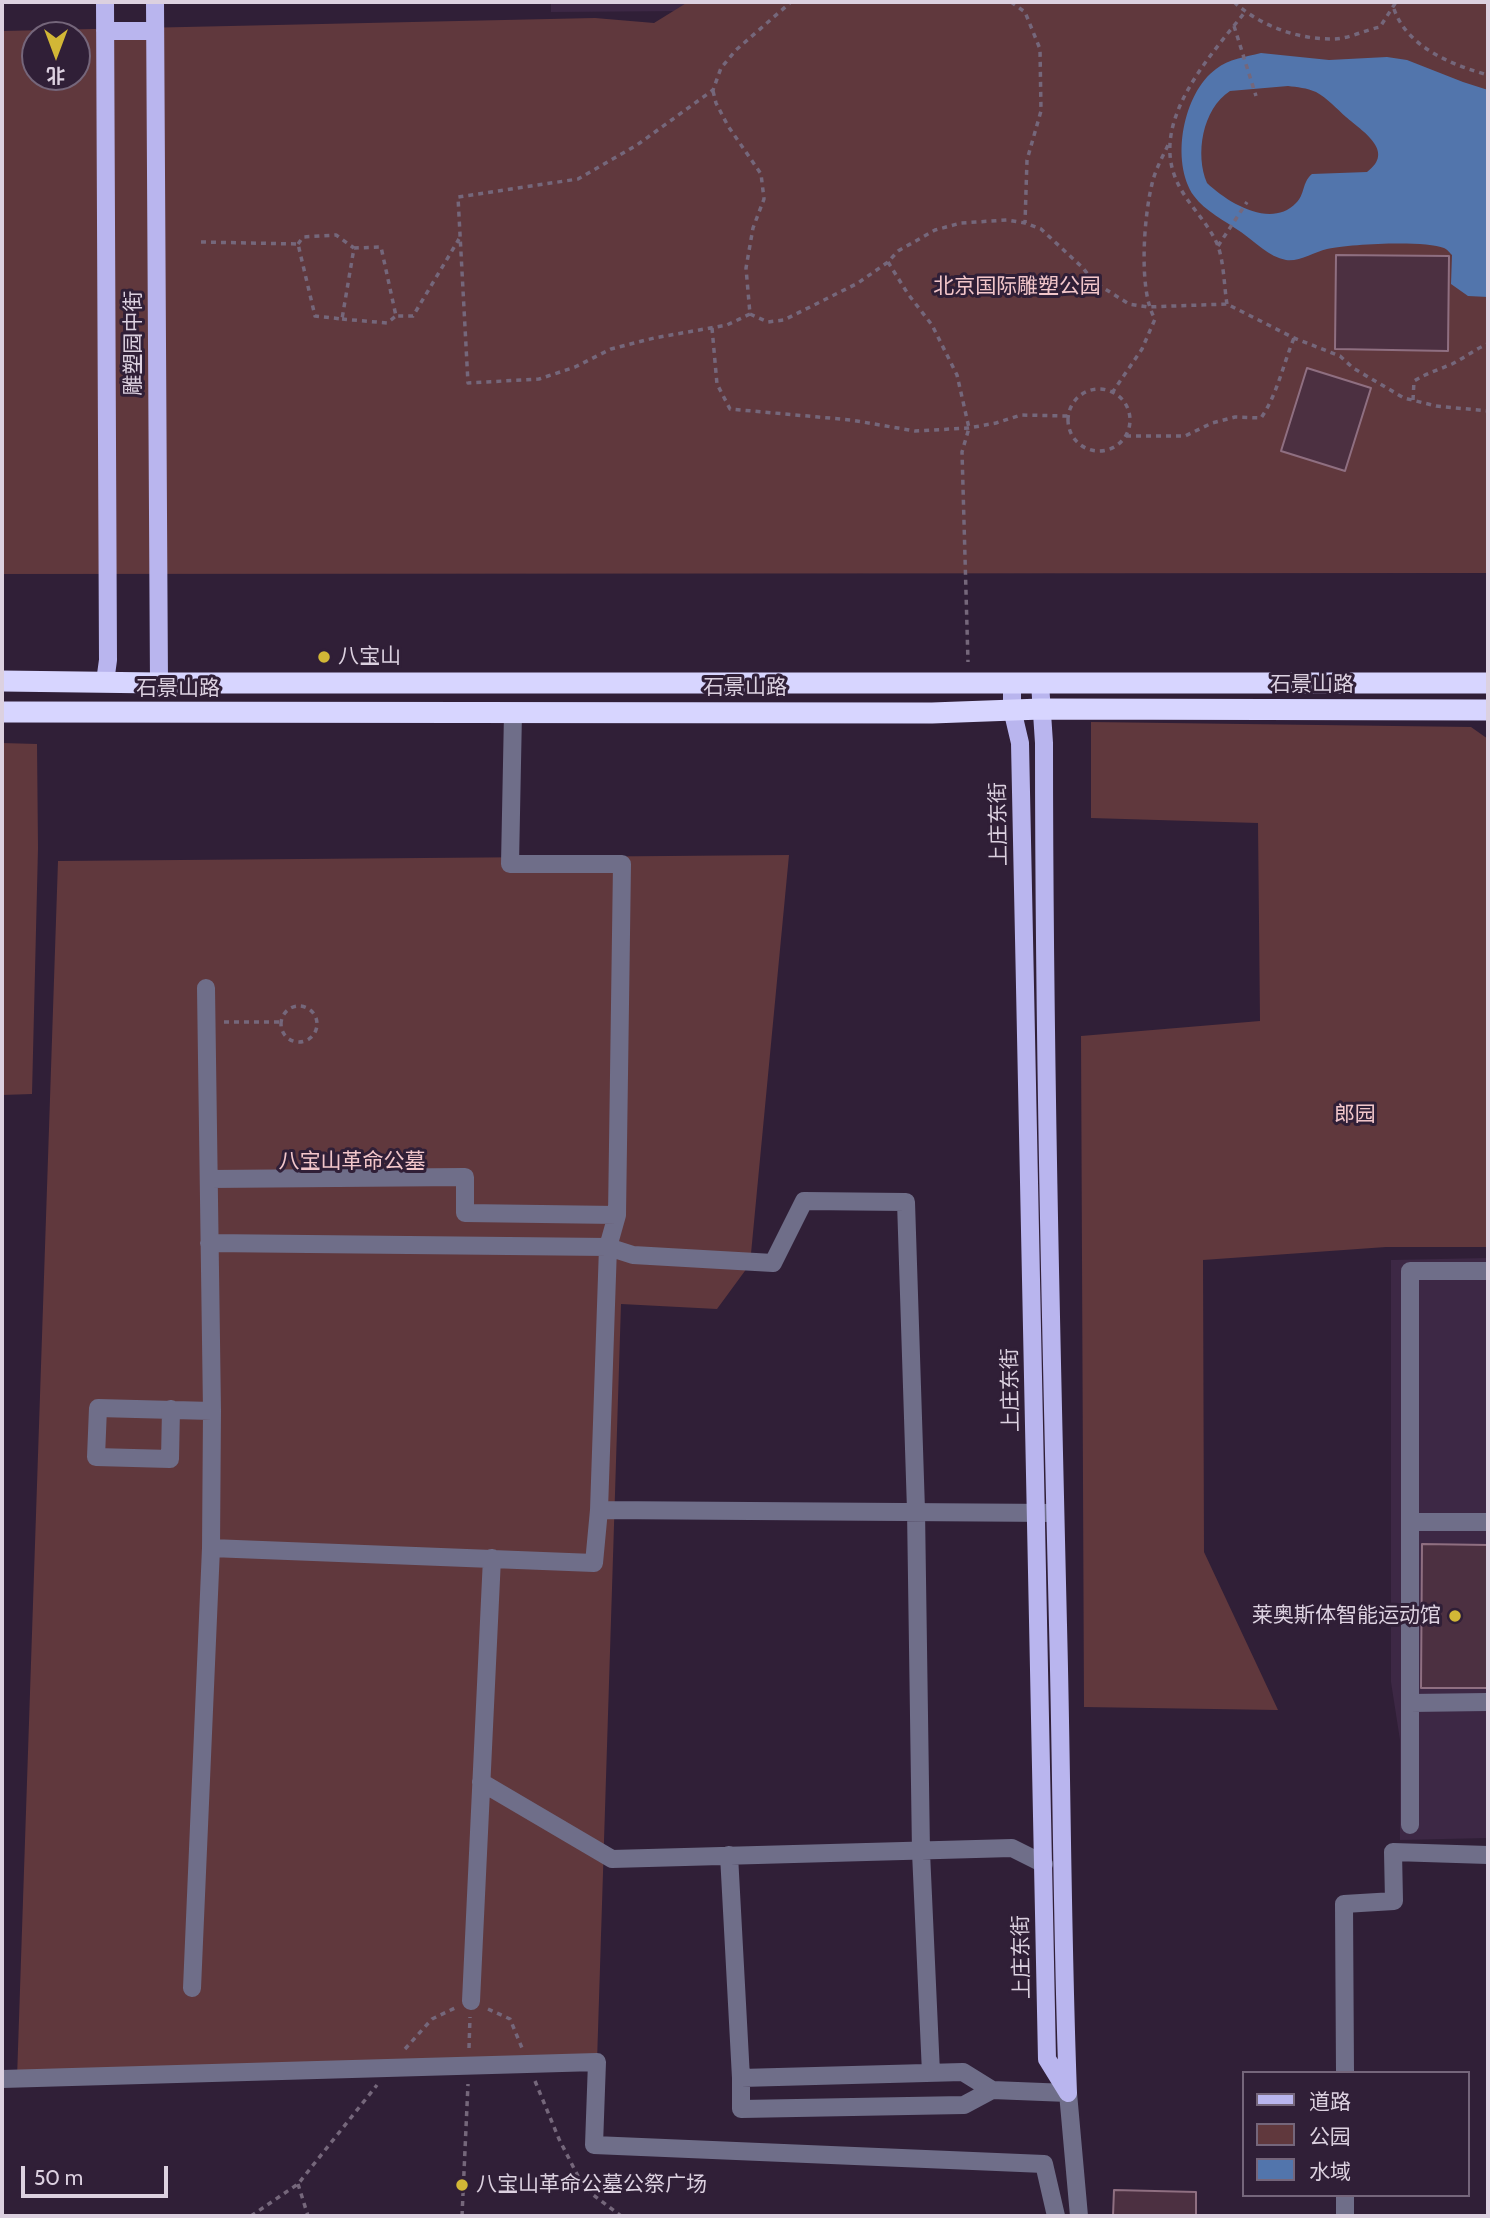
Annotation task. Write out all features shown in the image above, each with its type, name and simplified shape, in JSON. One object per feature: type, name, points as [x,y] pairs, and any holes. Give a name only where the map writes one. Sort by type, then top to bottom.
[{"type":"highway","name":"石景山路","points":[[2,681],[1488,683]]},
{"type":"highway","name":"石景山路","points":[[2,712],[932,713],[1013,709],[1488,710]]},
{"type":"main road","name":"雕塑园中街","points":[[105,2],[108,646],[105,682]]},
{"type":"main road","name":"雕塑园中街","points":[[155,2],[159,683]]},
{"type":"main road","points":[[105,31],[155,31]]},
{"type":"main road","name":"上庄东街","points":[[1012,682],[1013,709],[1020,743],[1047,2059],[1068,2093]]},
{"type":"main road","name":"上庄东街","points":[[1040,683],[1044,743],[1062,1952],[1068,2093]]},
{"type":"street","points":[[211,1548],[594,1563],[599,1510],[608,1247],[617,1215],[621,864],[510,864],[513,713]]},
{"type":"street","points":[[192,1988],[211,1548],[212,1411],[206,988]]},
{"type":"street","points":[[209,1179],[465,1177],[465,1213],[617,1215]]},
{"type":"street","points":[[209,1242],[608,1247],[633,1255],[773,1263],[804,1201],[906,1202],[916,1510],[921,1852],[931,2073]]},
{"type":"street","points":[[1410,1825],[1410,1271],[1488,1271]]},
{"type":"street","points":[[171,1409],[170,1459],[96,1457],[98,1408],[171,1409],[212,1411]]},
{"type":"street","points":[[599,1510],[1055,1513]]},
{"type":"street","points":[[1410,1522],[1488,1522]]},
{"type":"street","points":[[471,2001],[492,1558]]},
{"type":"street","points":[[1410,1703],[1488,1702]]},
{"type":"street","points":[[481,1782],[612,1859],[1012,1848],[1044,1864]]},
{"type":"street","points":[[1345,2071],[1344,1904],[1394,1901],[1393,1852],[1488,1855]]},
{"type":"street","points":[[729,1855],[741,2109],[964,2105],[992,2090]]},
{"type":"street","points":[[2,2079],[597,2062],[594,2145],[1044,2164],[1056,2216]]},
{"type":"street","points":[[741,2078],[963,2072],[992,2090],[1068,2093]]},
{"type":"street","name":"上庄东街","points":[[1068,2093],[1079,2216]]},
{"type":"street","points":[[1345,2197],[1345,2216]]},
{"type":"path","points":[[750,314],[746,268],[753,228],[764,199],[761,174],[728,126],[716,103],[713,90],[721,68],[736,50],[792,2]]},
{"type":"path","points":[[1011,2],[1025,12],[1040,49],[1041,111],[1027,160],[1025,223]]},
{"type":"path","points":[[1234,2],[1245,12],[1280,30],[1334,40],[1380,27],[1396,2]]},
{"type":"path","points":[[1394,8],[1399,23],[1413,38],[1459,67],[1488,75]]},
{"type":"path","points":[[1112,393],[1150,334],[1155,319],[1148,307],[1145,242],[1152,183],[1190,86],[1199,70],[1245,12]]},
{"type":"path","points":[[1234,26],[1256,96]]},
{"type":"path","points":[[713,90],[637,145],[578,179],[458,197],[468,383],[539,379],[575,367],[611,349],[727,325],[750,314],[768,322],[784,320],[858,283],[888,262],[898,251],[935,230],[961,223],[1007,220],[1041,229],[1100,286],[1129,303],[1148,307],[1227,304],[1294,338],[1340,356],[1383,386],[1413,400],[1436,406],[1488,411]]},
{"type":"path","points":[[1170,139],[1169,156],[1176,178],[1218,246],[1227,304]]},
{"type":"path","points":[[1218,246],[1245,204]]},
{"type":"path","points":[[396,316],[382,247],[354,248],[336,235],[303,237],[298,244],[315,316],[387,323],[396,316],[413,316],[460,238]]},
{"type":"path","points":[[201,242],[298,244]]},
{"type":"path","points":[[342,319],[354,248]]},
{"type":"path","points":[[888,262],[932,325],[957,375],[969,428],[962,452],[969,682]]},
{"type":"path","points":[[712,328],[718,384],[730,409],[850,420],[915,431],[996,424],[1021,415],[1068,416]]},
{"type":"path","points":[[1126,436],[1129,415],[1126,405],[1112,393],[1103,390],[1084,393],[1071,407],[1068,416],[1073,437],[1089,450],[1100,452],[1110,449],[1126,436],[1185,436],[1212,422],[1235,417],[1261,418],[1271,402],[1294,338]]},
{"type":"path","points":[[1413,400],[1414,382],[1428,372],[1488,344]]},
{"type":"path","points":[[300,1006],[315,1014],[317,1025],[313,1036],[308,1040],[297,1041],[286,1036],[282,1023],[284,1014],[289,1009],[300,1006]]},
{"type":"path","points":[[206,1023],[282,1023]]},
{"type":"path","points":[[462,2216],[471,2001]]},
{"type":"path","points":[[251,2216],[298,2183],[432,2019],[471,2001],[510,2019],[559,2138],[584,2188],[621,2216]]},
{"type":"path","points":[[298,2183],[308,2216]]},
{"type":"shaded area","points":[[551,2],[689,2],[689,11],[551,12]]},
{"type":"shaded area","points":[[1488,1258],[1488,1838],[1400,1840],[1400,1740],[1391,1682],[1391,1260]]},
{"type":"green space","name":"北京国际雕塑公园","points":[[688,2],[1488,2],[1488,573],[2,574],[2,31],[21,31],[21,91],[91,91],[91,29],[595,18],[654,23]]},
{"type":"green space","name":"郎园","points":[[1091,722],[1471,727],[1488,739],[1488,1247],[1386,1247],[1203,1260],[1204,1552],[1278,1710],[1084,1707],[1081,1036],[1260,1021],[1258,823],[1091,818]]},
{"type":"green space","points":[[2,743],[37,744],[38,848],[32,1094],[2,1095]]},
{"type":"green space","name":"八宝山革命公墓","points":[[789,855],[750,1264],[717,1309],[621,1304],[597,2062],[17,2078],[58,861]]},
{"type":"water","points":[[1261,53],[1329,60],[1387,57],[1407,60],[1488,90],[1488,297],[1468,296],[1451,284],[1452,255],[1444,248],[1404,243],[1351,246],[1327,249],[1286,260],[1268,252],[1209,211],[1194,196],[1187,182],[1182,147],[1188,111],[1195,94],[1216,69],[1232,61]],"holes":[[[1288,86],[1313,91],[1328,100],[1367,135],[1377,149],[1378,157],[1367,172],[1312,174],[1299,200],[1286,210],[1274,214],[1250,210],[1226,198],[1207,183],[1202,159],[1207,121],[1220,99],[1230,91]]]},
{"type":"building","points":[[1336,255],[1449,256],[1448,351],[1335,349]]},
{"type":"building","points":[[1307,368],[1371,388],[1345,471],[1281,451]]},
{"type":"building","name":"莱奥斯体智能运动馆","points":[[1422,1544],[1488,1545],[1488,1688],[1421,1688]]},
{"type":"building","points":[[1114,2190],[1196,2192],[1196,2216],[1113,2216]]},
{"type":"place","name":"八宝山","points":[[324,657]]},
{"type":"place","name":"莱奥斯体智能运动馆","points":[[1455,1616]]},
{"type":"place","name":"八宝山革命公墓公祭广场","points":[[462,2185]]}]
